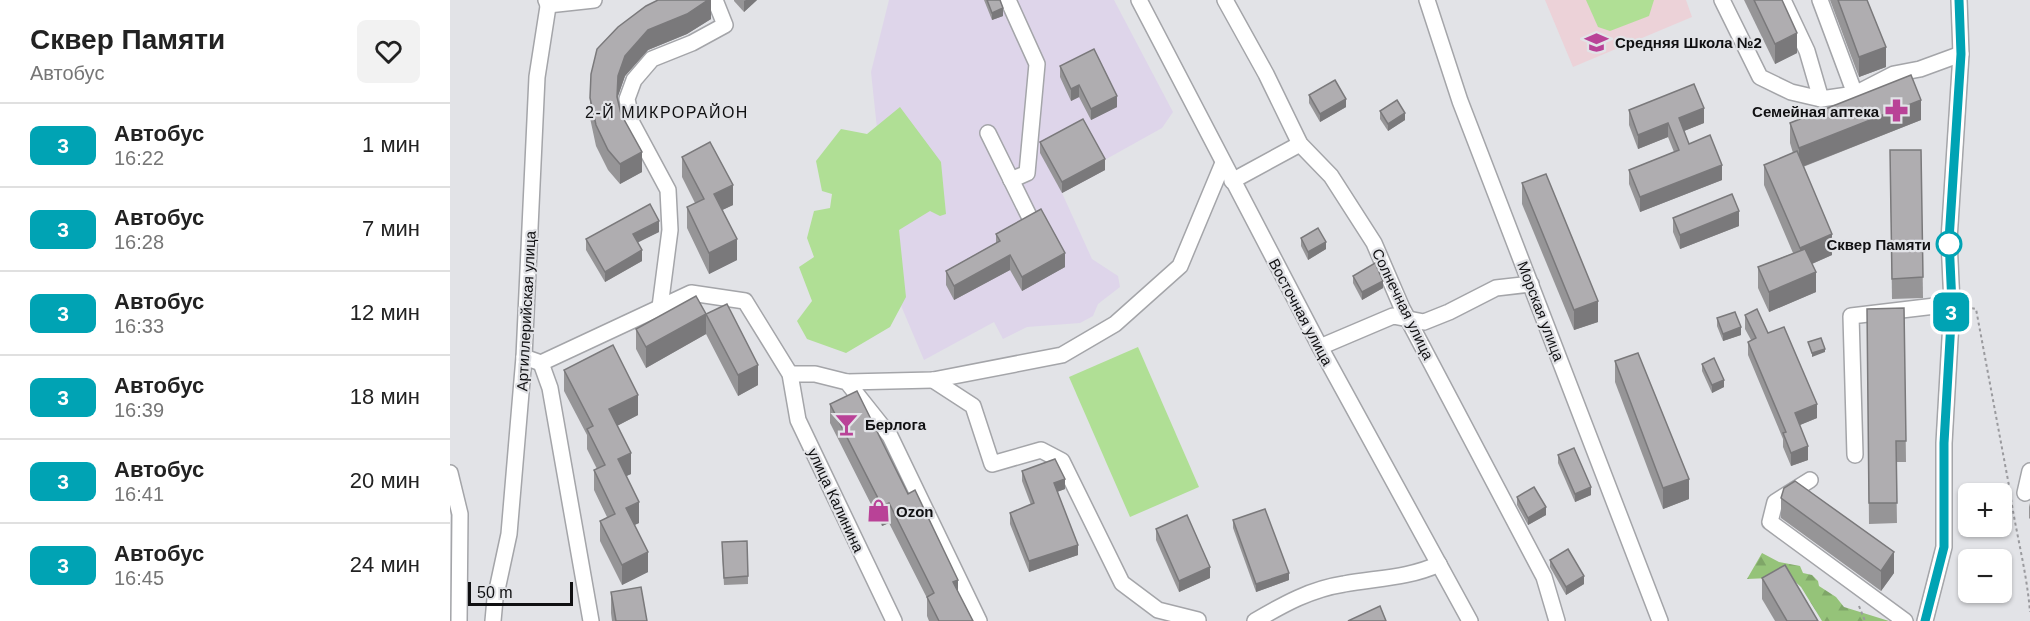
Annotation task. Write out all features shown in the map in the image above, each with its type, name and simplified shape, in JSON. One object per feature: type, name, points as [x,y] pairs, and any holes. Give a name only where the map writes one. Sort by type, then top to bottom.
[{"type":"street","points":[[548,2],[594,0]]},
{"type":"street","points":[[660,307],[670,230],[668,190],[632,123],[627,99],[634,80],[652,59],[692,43],[725,25],[715,0]]},
{"type":"street","points":[[1008,0],[1037,64],[1027,172],[1011,180]]},
{"type":"street","name":"Восточная улица","points":[[1139,0],[1320,347],[1470,621]]},
{"type":"street","name":"Солнечная улица","points":[[1225,0],[1266,74],[1300,144],[1331,177],[1374,243],[1409,321],[1544,577],[1557,621]]},
{"type":"street","name":"Морская улица","points":[[1427,0],[1460,101],[1531,284],[1654,619]]},
{"type":"street","points":[[1722,0],[1760,77],[1791,92],[1821,99],[1855,93],[1894,74],[1920,69],[1961,54]]},
{"type":"street","points":[[1783,0],[1807,51],[1821,99]]},
{"type":"street","points":[[1820,0],[1855,93]]},
{"type":"street","points":[[1925,621],[1944,547],[1944,443],[1952,304],[1949,240],[1961,54],[1959,0]]},
{"type":"street","name":"Артиллерийская улица","points":[[493,621],[509,534],[524,357],[537,77],[548,2]]},
{"type":"street","points":[[988,133],[1030,218]]},
{"type":"street","points":[[1232,181],[1300,144]]},
{"type":"street","points":[[524,357],[541,363],[691,293],[745,301],[790,374],[815,374],[847,382],[933,380],[1062,355],[1115,324],[1180,266],[1223,163]]},
{"type":"street","points":[[1320,347],[1393,316],[1409,321],[1424,322],[1496,288],[1531,284]]},
{"type":"street","points":[[1856,455],[1851,316],[1952,304]]},
{"type":"street","points":[[541,363],[550,388],[591,621]]},
{"type":"street","name":"улица Калинина","points":[[790,374],[798,420],[894,621]]},
{"type":"street","points":[[933,380],[973,406],[992,464],[1041,450],[1062,461],[1122,583],[1158,610],[1201,621]]},
{"type":"street","points":[[847,382],[890,436],[980,621]]},
{"type":"street","points":[[2025,493],[2030,471]]},
{"type":"street","points":[[450,473],[459,514],[459,621]]},
{"type":"street","points":[[1810,480],[1775,502],[1770,522],[1905,621]]},
{"type":"street","points":[[1255,621],[1294,598],[1316,590],[1419,573],[1439,564]]},
{"type":"path","points":[[1952,304],[1976,309],[2008,476],[2013,522],[2027,577],[2030,612]]},
{"type":"path","points":[[1857,600],[1865,621]]},
{"type":"shaded area","points":[[889,0],[1114,0],[1173,112],[1162,128],[1101,162],[1105,170],[1062,193],[1092,259],[1118,276],[1120,287],[1098,304],[1093,316],[1080,323],[1027,327],[1003,339],[994,322],[924,360],[894,289],[871,72]]},
{"type":"shaded area","name":"Средняя Школа №2","points":[[1545,0],[1686,0],[1692,17],[1573,67]]},
{"type":"green space","points":[[1586,0],[1654,0],[1649,16],[1610,31],[1598,27]]},
{"type":"green space","points":[[900,107],[941,162],[946,214],[940,216],[930,211],[899,230],[906,297],[890,327],[846,353],[807,339],[797,321],[812,301],[799,267],[814,257],[807,238],[814,211],[830,208],[832,194],[822,191],[816,161],[841,129],[867,134]]},
{"type":"green space","points":[[1138,347],[1199,487],[1130,517],[1069,377]]},
{"type":"green space","points":[[1762,553],[1779,562],[1800,566],[1803,573],[1812,575],[1818,581],[1819,586],[1836,597],[1844,607],[1889,621],[1822,621],[1801,587],[1790,577],[1747,579]]},
{"type":"building","points":[[658,0],[708,0],[687,14],[648,30],[625,56],[618,76],[617,97],[621,114],[642,152],[620,164],[608,150],[596,125],[590,98],[591,74],[597,49],[618,27]]},
{"type":"building","points":[[987,0],[1000,0],[1003,8],[992,13]]},
{"type":"building","points":[[1754,0],[1782,0],[1797,33],[1775,44]]},
{"type":"building","points":[[1838,0],[1867,0],[1886,47],[1859,57]]},
{"type":"building","points":[[1094,49],[1117,96],[1091,109],[1079,85],[1071,89],[1060,66]]},
{"type":"building","points":[[1911,75],[1921,100],[1799,148],[1790,123]]},
{"type":"building","points":[[1335,80],[1346,99],[1320,114],[1309,95]]},
{"type":"building","points":[[1694,84],[1704,108],[1679,118],[1689,144],[1710,135],[1722,165],[1640,197],[1629,170],[1679,150],[1668,123],[1638,135],[1629,110]]},
{"type":"building","points":[[1397,100],[1405,113],[1388,124],[1380,111]]},
{"type":"building","points":[[1083,119],[1105,159],[1062,182],[1040,142]]},
{"type":"building","points":[[710,142],[733,185],[714,194],[737,239],[709,253],[687,207],[704,199],[682,157]]},
{"type":"building","points":[[1890,150],[1921,150],[1923,277],[1892,279]]},
{"type":"building","points":[[1797,151],[1832,234],[1800,248],[1764,165]]},
{"type":"building","points":[[1546,174],[1598,301],[1574,310],[1522,183]]},
{"type":"building","points":[[1732,194],[1739,211],[1680,235],[1673,218]]},
{"type":"building","points":[[650,204],[659,221],[633,234],[642,250],[605,272],[586,239]]},
{"type":"building","points":[[1041,209],[1065,253],[1022,277],[1010,255],[954,286],[946,271],[1000,241],[996,234]]},
{"type":"building","points":[[1318,228],[1326,242],[1308,252],[1301,238]]},
{"type":"building","points":[[1805,249],[1816,272],[1769,292],[1758,267]]},
{"type":"building","points":[[1375,263],[1383,281],[1362,292],[1353,276]]},
{"type":"building","points":[[696,296],[706,314],[646,347],[636,329]]},
{"type":"building","points":[[727,304],[758,365],[738,375],[706,314]]},
{"type":"building","points":[[1904,308],[1906,441],[1896,441],[1897,503],[1869,503],[1867,309]]},
{"type":"building","points":[[1757,309],[1768,333],[1784,327],[1817,404],[1795,413],[1808,446],[1791,453],[1783,433],[1786,432],[1748,342],[1756,338],[1745,315]]},
{"type":"building","points":[[1735,312],[1741,327],[1723,334],[1717,318]]},
{"type":"building","points":[[1821,338],[1825,349],[1812,353],[1808,342]]},
{"type":"building","points":[[613,345],[638,395],[609,409],[631,453],[618,459],[639,502],[626,508],[648,552],[622,565],[600,521],[615,514],[594,470],[605,465],[587,429],[593,426],[564,370]]},
{"type":"building","points":[[1638,353],[1689,479],[1663,488],[1615,361]]},
{"type":"building","points":[[1714,358],[1724,380],[1712,385],[1702,364]]},
{"type":"building","points":[[857,391],[908,494],[915,490],[958,580],[953,582],[973,621],[939,621],[927,597],[934,593],[889,503],[882,506],[830,404]]},
{"type":"building","points":[[1574,448],[1591,487],[1575,494],[1558,455]]},
{"type":"building","points":[[1055,459],[1065,479],[1054,483],[1078,545],[1029,561],[1010,513],[1034,503],[1022,471]]},
{"type":"building","points":[[1795,481],[1894,552],[1881,571],[1781,498],[1784,488]]},
{"type":"building","points":[[1534,487],[1546,507],[1528,518],[1517,497]]},
{"type":"building","points":[[1265,509],[1289,573],[1256,584],[1233,520]]},
{"type":"building","points":[[1187,515],[1210,567],[1179,581],[1156,529]]},
{"type":"building","points":[[747,541],[748,576],[724,578],[722,542]]},
{"type":"building","points":[[1568,549],[1584,576],[1566,587],[1550,560]]},
{"type":"building","points":[[1785,565],[1818,621],[1787,621],[1762,578]]},
{"type":"building","points":[[641,587],[647,621],[616,621],[611,592]]},
{"type":"building","points":[[1380,606],[1386,621],[1348,621]]},
{"type":"bus line","name":"3","points":[[1925,621],[1944,547],[1944,443],[1952,304],[1949,240],[1961,54],[1959,0]]},
{"type":"place","name":"Средняя Школа №2","points":[[1597,42]]},
{"type":"place","name":"Семейная аптека","points":[[1897,111]]},
{"type":"place","name":"Сквер Памяти","points":[[1949,244]]},
{"type":"place","name":"Берлога","points":[[847,424]]},
{"type":"place","name":"Ozon","points":[[878,511]]},
{"type":"district","name":"2-Й МИКРОРАЙОН","points":[[667,112]]}]
